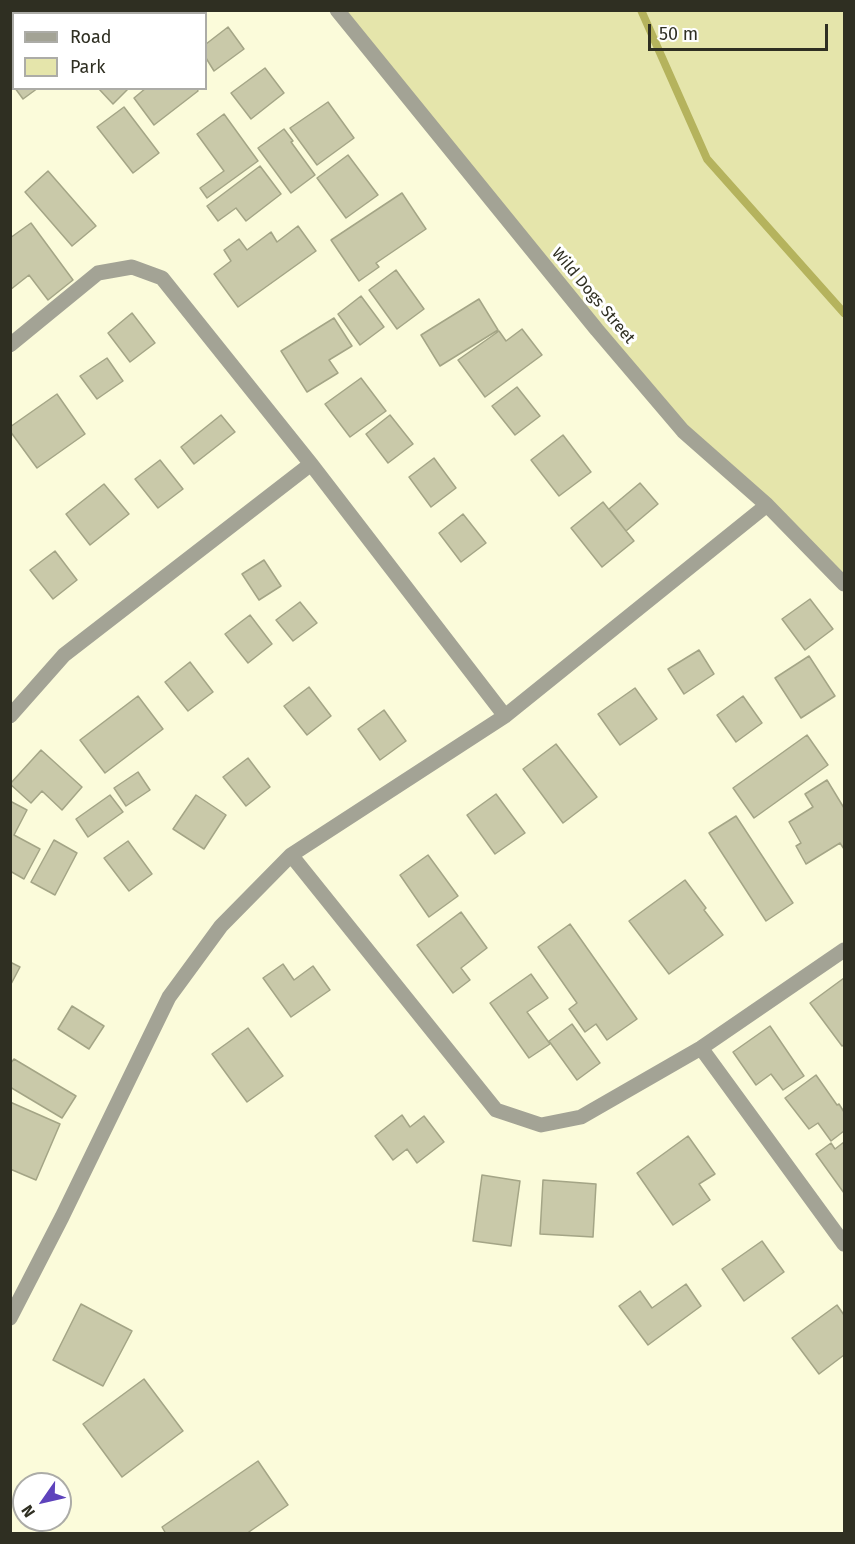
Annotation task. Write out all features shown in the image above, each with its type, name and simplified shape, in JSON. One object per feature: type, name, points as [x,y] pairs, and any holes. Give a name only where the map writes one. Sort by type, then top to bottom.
[{"type":"street","name":"Wild Dogs Street","points":[[337,10],[589,321],[683,431],[766,505],[844,584]]},
{"type":"street","points":[[10,345],[98,273],[132,267],[162,278],[311,464],[505,716]]},
{"type":"street","points":[[10,716],[64,655],[311,464]]},
{"type":"street","points":[[10,1318],[169,997],[220,926],[291,855],[505,716],[766,505]]},
{"type":"street","points":[[291,855],[496,1110],[541,1125],[581,1117],[701,1048],[844,950]]},
{"type":"street","points":[[701,1048],[844,1244]]},
{"type":"green space","points":[[337,11],[844,11],[844,584],[683,431]]},
{"type":"building","points":[[109,10],[130,10],[131,12],[110,12]]},
{"type":"building","points":[[164,10],[187,10],[188,12],[162,12]]},
{"type":"building","points":[[228,27],[244,49],[214,71],[207,60],[207,43]]},
{"type":"building","points":[[265,68],[284,93],[251,119],[231,93]]},
{"type":"building","points":[[16,90],[35,90],[23,99]]},
{"type":"building","points":[[100,90],[127,90],[113,104]]},
{"type":"building","points":[[144,90],[198,91],[154,125],[134,98]]},
{"type":"building","points":[[328,102],[354,138],[317,165],[290,128]]},
{"type":"building","points":[[124,107],[159,153],[133,173],[97,127]]},
{"type":"building","points":[[224,114],[258,161],[207,198],[200,188],[224,171],[197,134]]},
{"type":"building","points":[[284,129],[315,175],[291,193],[258,148]]},
{"type":"building","points":[[348,155],[378,195],[346,218],[317,178]]},
{"type":"building","points":[[260,166],[281,194],[246,221],[236,208],[218,221],[207,206]]},
{"type":"building","points":[[48,171],[96,226],[72,246],[25,192]]},
{"type":"building","points":[[402,193],[426,229],[376,263],[379,267],[359,281],[331,240]]},
{"type":"building","points":[[31,223],[73,280],[48,300],[29,275],[10,290],[10,238]]},
{"type":"building","points":[[298,226],[316,251],[238,307],[214,274],[231,261],[224,250],[239,239],[247,250],[271,232],[277,242]]},
{"type":"building","points":[[396,270],[424,309],[397,329],[369,290]]},
{"type":"building","points":[[361,296],[384,327],[360,345],[338,314]]},
{"type":"building","points":[[479,299],[498,330],[440,366],[421,335]]},
{"type":"building","points":[[132,313],[155,343],[130,362],[108,333]]},
{"type":"building","points":[[334,318],[352,346],[329,360],[338,373],[307,392],[281,351]]},
{"type":"building","points":[[522,329],[542,355],[485,397],[458,360],[499,331],[506,341]]},
{"type":"building","points":[[107,358],[123,381],[97,399],[80,376]]},
{"type":"building","points":[[361,378],[386,411],[350,437],[325,404]]},
{"type":"building","points":[[517,387],[540,416],[515,435],[492,406]]},
{"type":"building","points":[[57,394],[85,434],[37,468],[10,431],[10,427]]},
{"type":"building","points":[[221,415],[235,432],[194,464],[181,447]]},
{"type":"building","points":[[390,415],[413,444],[388,463],[366,434]]},
{"type":"building","points":[[563,435],[591,472],[559,496],[531,460]]},
{"type":"building","points":[[434,458],[456,488],[431,507],[409,477]]},
{"type":"building","points":[[160,460],[183,489],[158,508],[135,479]]},
{"type":"building","points":[[640,483],[658,504],[626,531],[609,509]]},
{"type":"building","points":[[104,484],[129,514],[90,545],[66,514]]},
{"type":"building","points":[[603,502],[634,541],[602,567],[571,528]]},
{"type":"building","points":[[463,514],[486,543],[461,562],[439,533]]},
{"type":"building","points":[[55,551],[77,580],[53,599],[30,570]]},
{"type":"building","points":[[264,560],[281,586],[259,600],[242,574]]},
{"type":"building","points":[[810,599],[833,629],[805,650],[782,619]]},
{"type":"building","points":[[300,602],[317,623],[293,641],[276,620]]},
{"type":"building","points":[[250,615],[272,644],[248,663],[225,634]]},
{"type":"building","points":[[699,650],[714,674],[684,694],[668,669]]},
{"type":"building","points":[[809,656],[835,696],[801,718],[775,678]]},
{"type":"building","points":[[190,662],[213,692],[188,711],[165,682]]},
{"type":"building","points":[[309,687],[331,716],[307,735],[284,706]]},
{"type":"building","points":[[635,688],[657,719],[620,745],[598,714]]},
{"type":"building","points":[[138,696],[163,729],[105,773],[80,740]]},
{"type":"building","points":[[743,696],[762,723],[736,742],[717,715]]},
{"type":"building","points":[[384,710],[406,741],[380,760],[358,729]]},
{"type":"building","points":[[807,735],[828,765],[754,818],[733,788]]},
{"type":"building","points":[[556,744],[597,797],[563,823],[523,769]]},
{"type":"building","points":[[41,750],[82,787],[62,810],[42,791],[31,803],[10,784]]},
{"type":"building","points":[[248,758],[270,787],[246,806],[223,777]]},
{"type":"building","points":[[138,772],[150,790],[126,806],[114,788]]},
{"type":"building","points":[[827,780],[844,808],[844,849],[840,843],[806,864],[796,846],[801,843],[789,822],[813,807],[805,794]]},
{"type":"building","points":[[496,794],[525,833],[495,854],[467,815]]},
{"type":"building","points":[[110,795],[123,812],[88,837],[76,819]]},
{"type":"building","points":[[196,795],[226,815],[204,849],[173,829]]},
{"type":"building","points":[[10,801],[27,810],[14,835],[40,849],[24,879],[10,871]]},
{"type":"building","points":[[736,816],[793,903],[766,921],[709,833]]},
{"type":"building","points":[[54,840],[77,853],[55,895],[31,882]]},
{"type":"building","points":[[128,841],[152,874],[129,891],[104,858]]},
{"type":"building","points":[[428,855],[458,896],[429,917],[400,875]]},
{"type":"building","points":[[685,880],[723,935],[669,974],[629,921]]},
{"type":"building","points":[[461,912],[487,948],[461,968],[470,980],[453,993],[417,945]]},
{"type":"building","points":[[570,924],[637,1019],[607,1040],[596,1024],[585,1032],[569,1009],[577,1003],[538,947]]},
{"type":"building","points":[[10,962],[20,967],[10,986]]},
{"type":"building","points":[[283,964],[294,980],[313,966],[330,990],[291,1017],[263,978]]},
{"type":"building","points":[[531,974],[548,998],[527,1012],[550,1044],[529,1058],[490,1003]]},
{"type":"building","points":[[844,978],[844,1045],[842,1046],[810,1003]]},
{"type":"building","points":[[72,1006],[104,1026],[89,1049],[58,1029]]},
{"type":"building","points":[[572,1024],[600,1063],[577,1080],[549,1041]]},
{"type":"building","points":[[770,1026],[804,1076],[783,1090],[771,1074],[756,1085],[733,1052]]},
{"type":"building","points":[[248,1028],[283,1076],[247,1102],[212,1054]]},
{"type":"building","points":[[14,1059],[76,1096],[62,1118],[10,1087],[10,1064]]},
{"type":"building","points":[[816,1075],[844,1112],[844,1131],[831,1141],[818,1123],[809,1129],[785,1098]]},
{"type":"building","points":[[10,1102],[60,1124],[36,1180],[10,1169]]},
{"type":"building","points":[[402,1115],[410,1127],[424,1116],[444,1142],[417,1163],[407,1149],[393,1160],[375,1136]]},
{"type":"building","points":[[688,1136],[715,1174],[699,1184],[710,1200],[673,1225],[637,1173]]},
{"type":"building","points":[[844,1142],[844,1193],[816,1154],[831,1143],[835,1149]]},
{"type":"building","points":[[482,1175],[520,1181],[511,1246],[473,1241]]},
{"type":"building","points":[[543,1180],[596,1184],[593,1237],[540,1234]]},
{"type":"building","points":[[762,1241],[784,1272],[744,1301],[722,1269]]},
{"type":"building","points":[[686,1284],[701,1306],[648,1345],[619,1306],[640,1291],[652,1308]]},
{"type":"building","points":[[81,1304],[132,1331],[103,1386],[53,1360]]},
{"type":"building","points":[[837,1305],[844,1315],[844,1355],[819,1374],[792,1338]]},
{"type":"building","points":[[144,1379],[183,1431],[122,1477],[83,1424]]},
{"type":"building","points":[[258,1461],[288,1505],[246,1534],[166,1534],[162,1527]]},
{"type":"waterway","points":[[641,10],[707,159],[844,313]]}]
